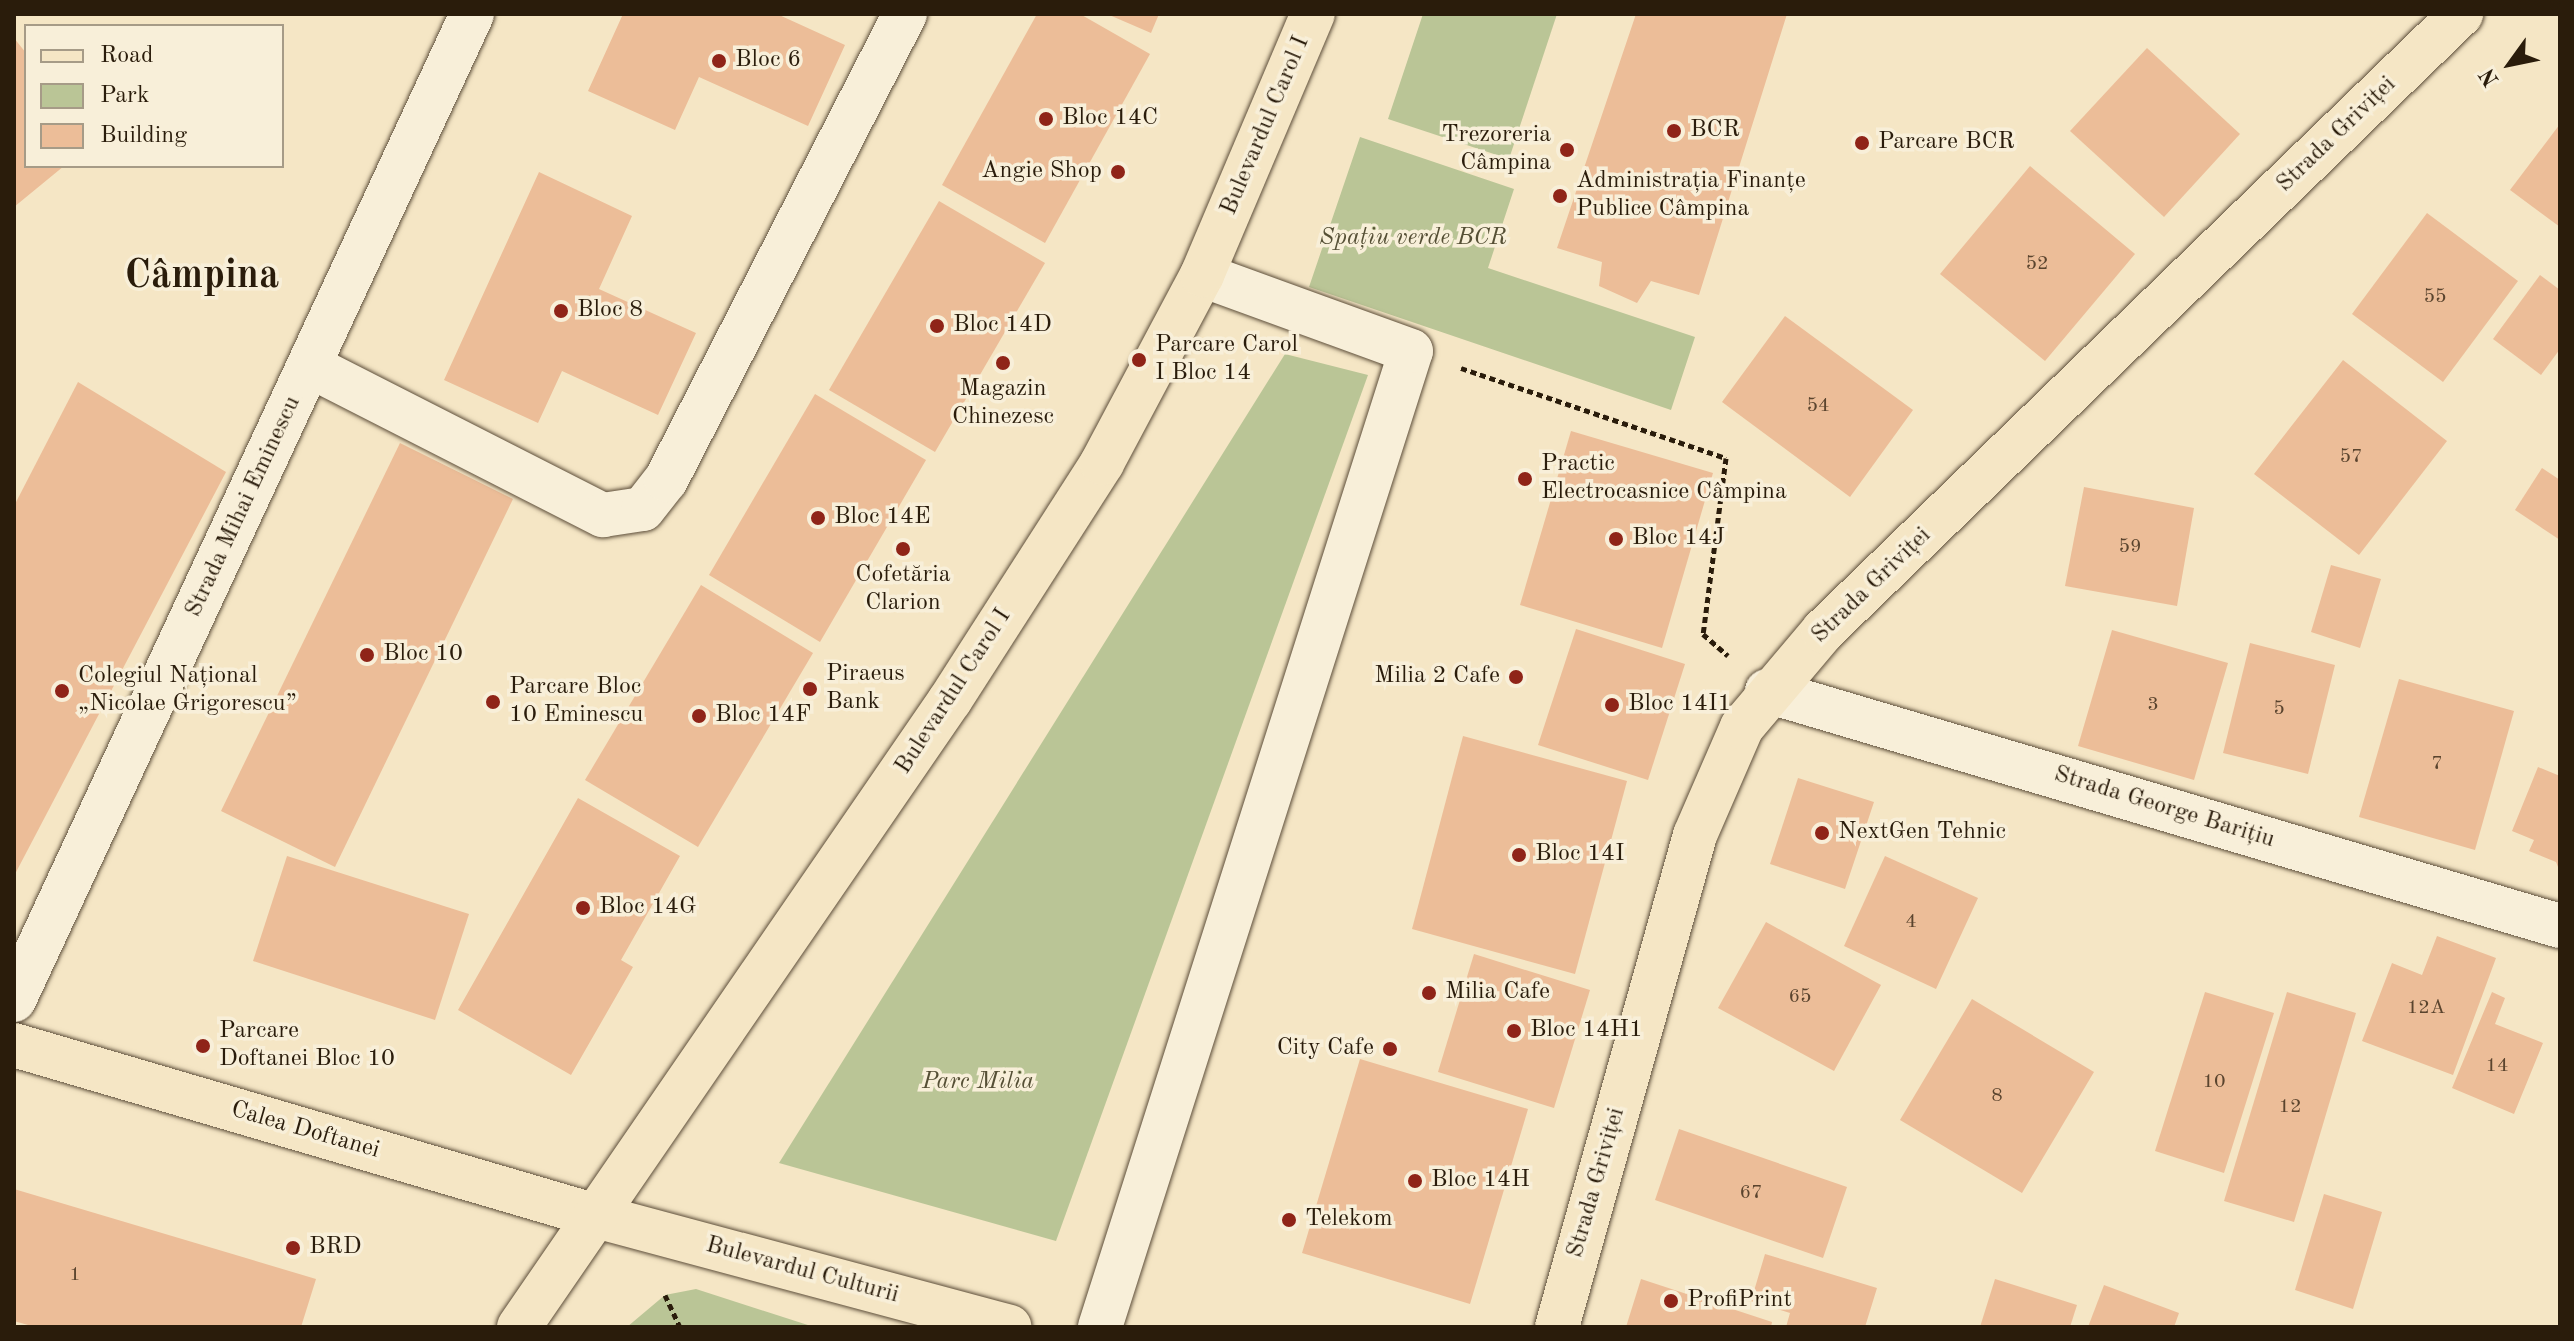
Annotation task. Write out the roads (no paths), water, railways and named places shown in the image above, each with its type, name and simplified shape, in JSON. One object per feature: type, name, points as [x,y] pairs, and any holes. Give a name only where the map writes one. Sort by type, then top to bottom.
[{"type":"main road","name":"Bulevardul Carol I","points":[[519,1327],[950,700],[1102,463],[1202,275],[1313,14]]},
{"type":"main road","name":"Strada Griviței","points":[[1557,1327],[1695,835],[1714,780],[1767,691],[2461,14]]},
{"type":"main road","name":"Calea Doftanei","points":[[14,1045],[596,1216]]},
{"type":"main road","name":"Bulevardul Culturii","points":[[596,1216],[1009,1327]]},
{"type":"street","name":"Strada Mihai Eminescu","points":[[14,1000],[472,14]]},
{"type":"street","points":[[310,366],[603,515],[643,509],[666,480],[905,14]]},
{"type":"street","points":[[1100,1327],[1411,351],[1202,275]]},
{"type":"street","name":"Strada George Barițiu","points":[[1767,691],[2560,926]]},
{"type":"place","name":"Bloc 6","points":[[719,61]]},
{"type":"place","name":"Bloc 14C","points":[[1046,119]]},
{"type":"place","name":"BCR","points":[[1674,131]]},
{"type":"place","name":"Parcare BCR","points":[[1862,143]]},
{"type":"place","name":"Trezoreria Câmpina","points":[[1567,150]]},
{"type":"place","name":"Angie Shop","points":[[1118,172]]},
{"type":"place","name":"Administrația Finanțe Publice Câmpina","points":[[1560,196]]},
{"type":"place","name":"Bloc 8","points":[[561,311]]},
{"type":"place","name":"Bloc 14D","points":[[937,326]]},
{"type":"place","name":"Parcare Carol I Bloc 14","points":[[1139,360]]},
{"type":"place","name":"Magazin Chinezesc","points":[[1003,363]]},
{"type":"place","name":"Practic Electrocasnice Câmpina","points":[[1525,479]]},
{"type":"place","name":"Bloc 14E","points":[[818,518]]},
{"type":"place","name":"Bloc 14J","points":[[1616,539]]},
{"type":"place","name":"Cofetăria Clarion","points":[[903,549]]},
{"type":"place","name":"Bloc 10","points":[[367,655]]},
{"type":"place","name":"Milia 2 Cafe","points":[[1516,677]]},
{"type":"place","name":"Piraeus Bank","points":[[810,689]]},
{"type":"place","name":"Colegiul Național „Nicolae Grigorescu”","points":[[62,691]]},
{"type":"place","name":"Parcare Bloc 10 Eminescu","points":[[493,702]]},
{"type":"place","name":"Bloc 14I1","points":[[1612,705]]},
{"type":"place","name":"Bloc 14F","points":[[699,716]]},
{"type":"place","name":"NextGen Tehnic","points":[[1822,833]]},
{"type":"place","name":"Bloc 14I","points":[[1519,855]]},
{"type":"place","name":"Bloc 14G","points":[[583,908]]},
{"type":"place","name":"Milia Cafe","points":[[1429,993]]},
{"type":"place","name":"Bloc 14H1","points":[[1514,1031]]},
{"type":"place","name":"Parcare Doftanei Bloc 10","points":[[203,1046]]},
{"type":"place","name":"City Cafe","points":[[1390,1049]]},
{"type":"place","name":"Bloc 14H","points":[[1415,1181]]},
{"type":"place","name":"Telekom","points":[[1289,1220]]},
{"type":"place","name":"BRD","points":[[293,1248]]},
{"type":"place","name":"ProfiPrint","points":[[1671,1301]]},
{"type":"district","name":"Câmpina","points":[[202,277]]},
{"type":"park label","name":"Spațiu verde BCR","points":[[1413,239]]},
{"type":"park label","name":"Parc Milia","points":[[978,1083]]}]
